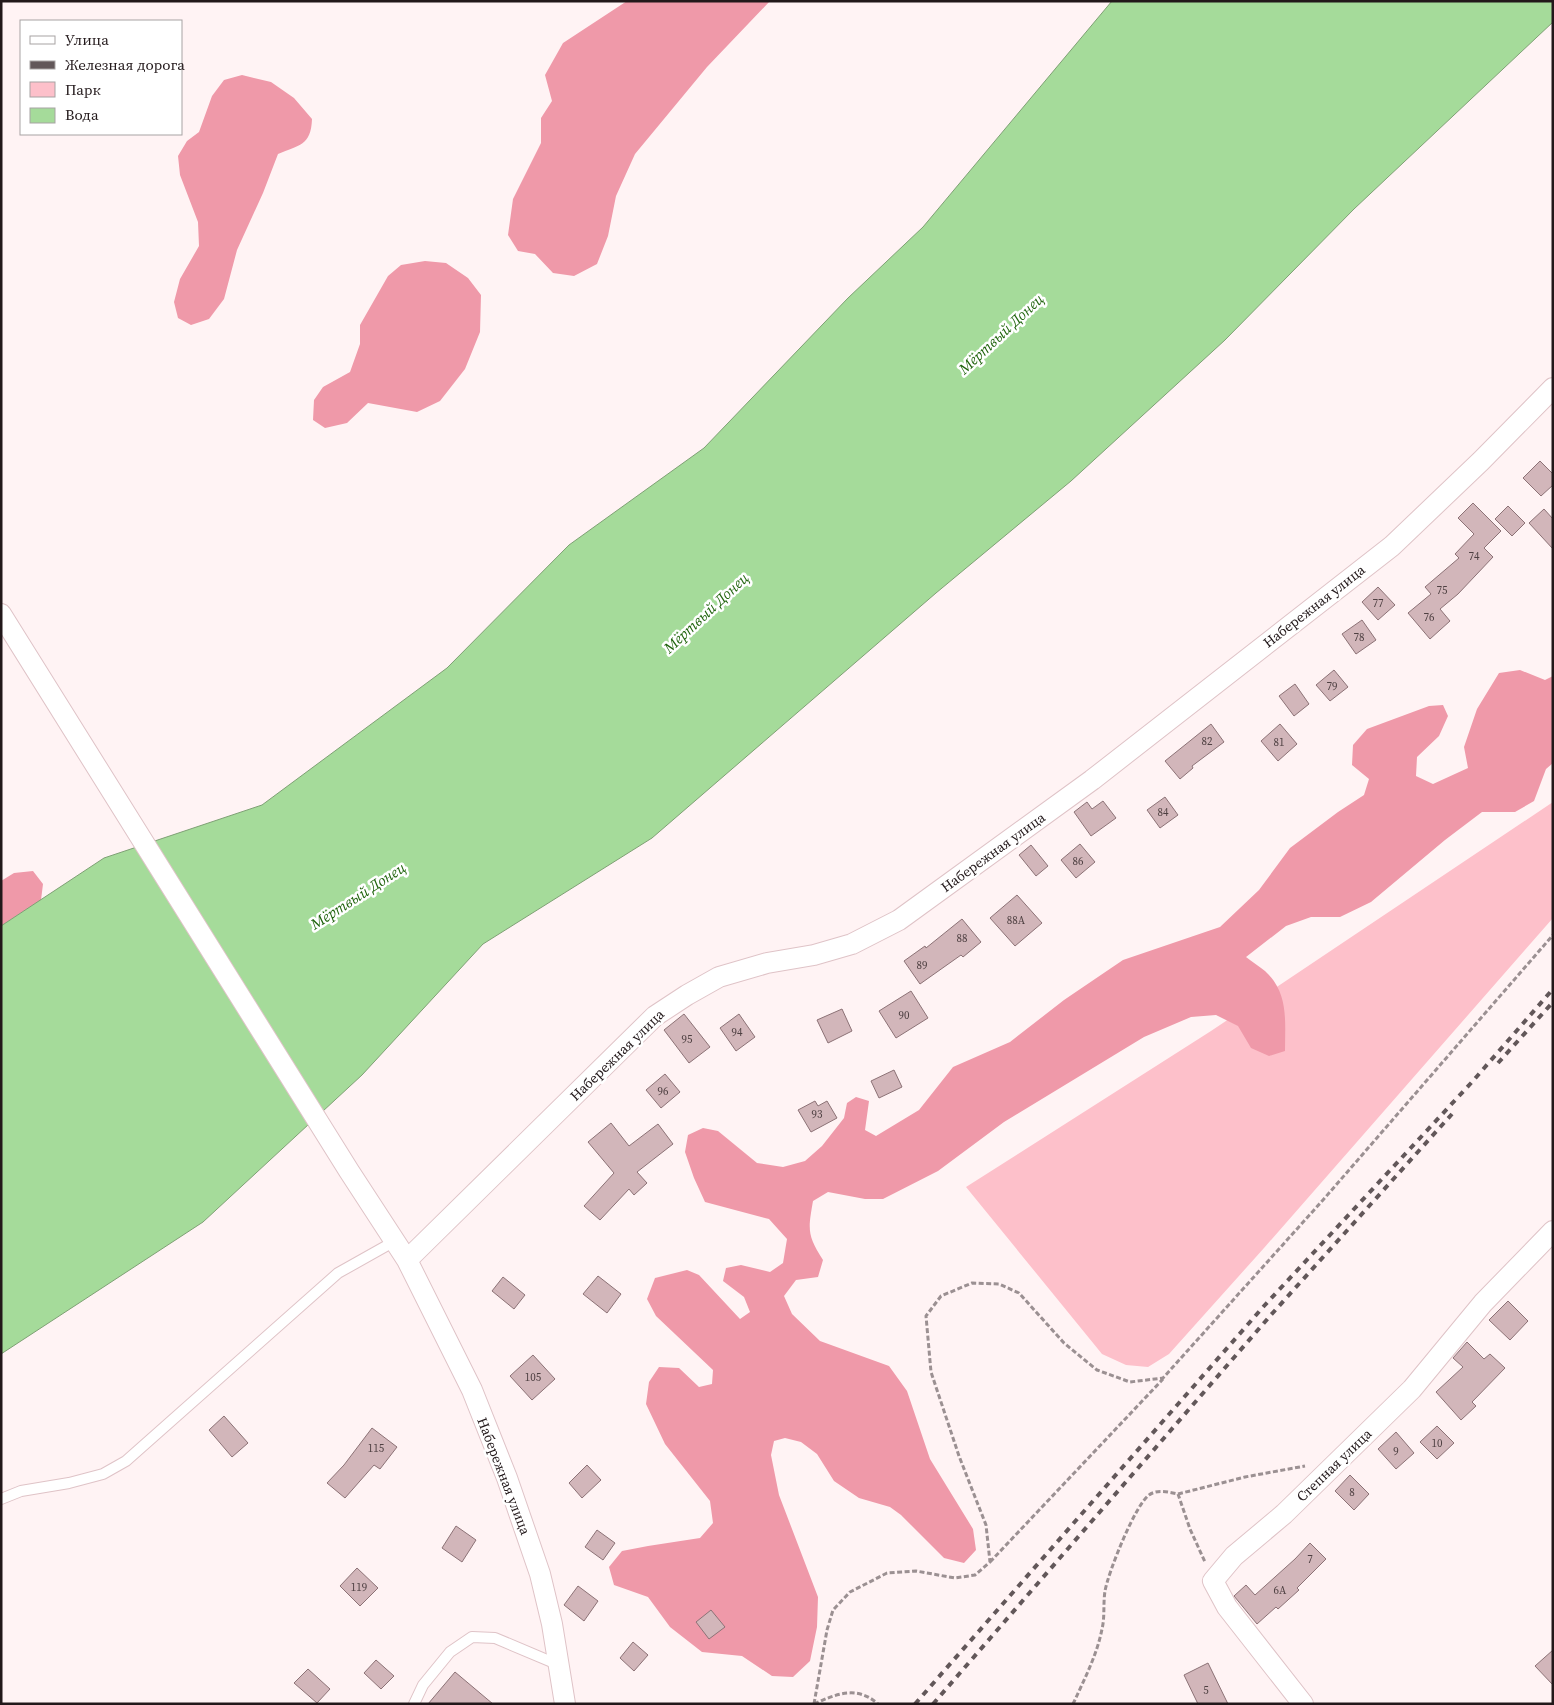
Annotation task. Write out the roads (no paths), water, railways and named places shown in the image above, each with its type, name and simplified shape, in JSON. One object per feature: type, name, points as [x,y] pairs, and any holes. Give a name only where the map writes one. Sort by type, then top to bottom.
[{"type":"street","name":"Набережная улица","points":[[407,1260],[655,1016],[687,994],[719,977],[767,963],[814,955],[852,944],[899,920],[1092,780],[1392,546],[1481,461],[1553,388]]},
{"type":"street","name":"Набережная улица","points":[[1,614],[349,1171],[407,1260],[472,1390],[507,1478],[540,1574],[552,1624],[565,1704]]},
{"type":"street","name":"Степная улица","points":[[1303,1704],[1227,1607],[1213,1581],[1234,1556],[1284,1514],[1412,1389],[1483,1303],[1553,1231]]},
{"type":"lane","points":[[1,1499],[21,1491],[70,1483],[103,1474],[126,1461],[338,1273],[395,1241]]},
{"type":"lane","points":[[414,1704],[423,1685],[450,1652],[472,1637],[495,1638],[559,1665]]},
{"type":"water","name":"Мёртвый Донец","points":[[1112,1],[1553,1],[1553,22],[1354,209],[1225,340],[1071,481],[936,593],[652,838],[483,944],[362,1075],[203,1222],[1,1354],[1,926],[104,858],[262,805],[447,668],[569,545],[704,448],[848,298],[923,227]]},
{"type":"railway","points":[[915,1704],[1264,1306],[1472,1082],[1553,989]]},
{"type":"railway","points":[[1498,1063],[1553,1002]]},
{"type":"railway","points":[[933,1704],[1270,1316],[1452,1114]]}]
